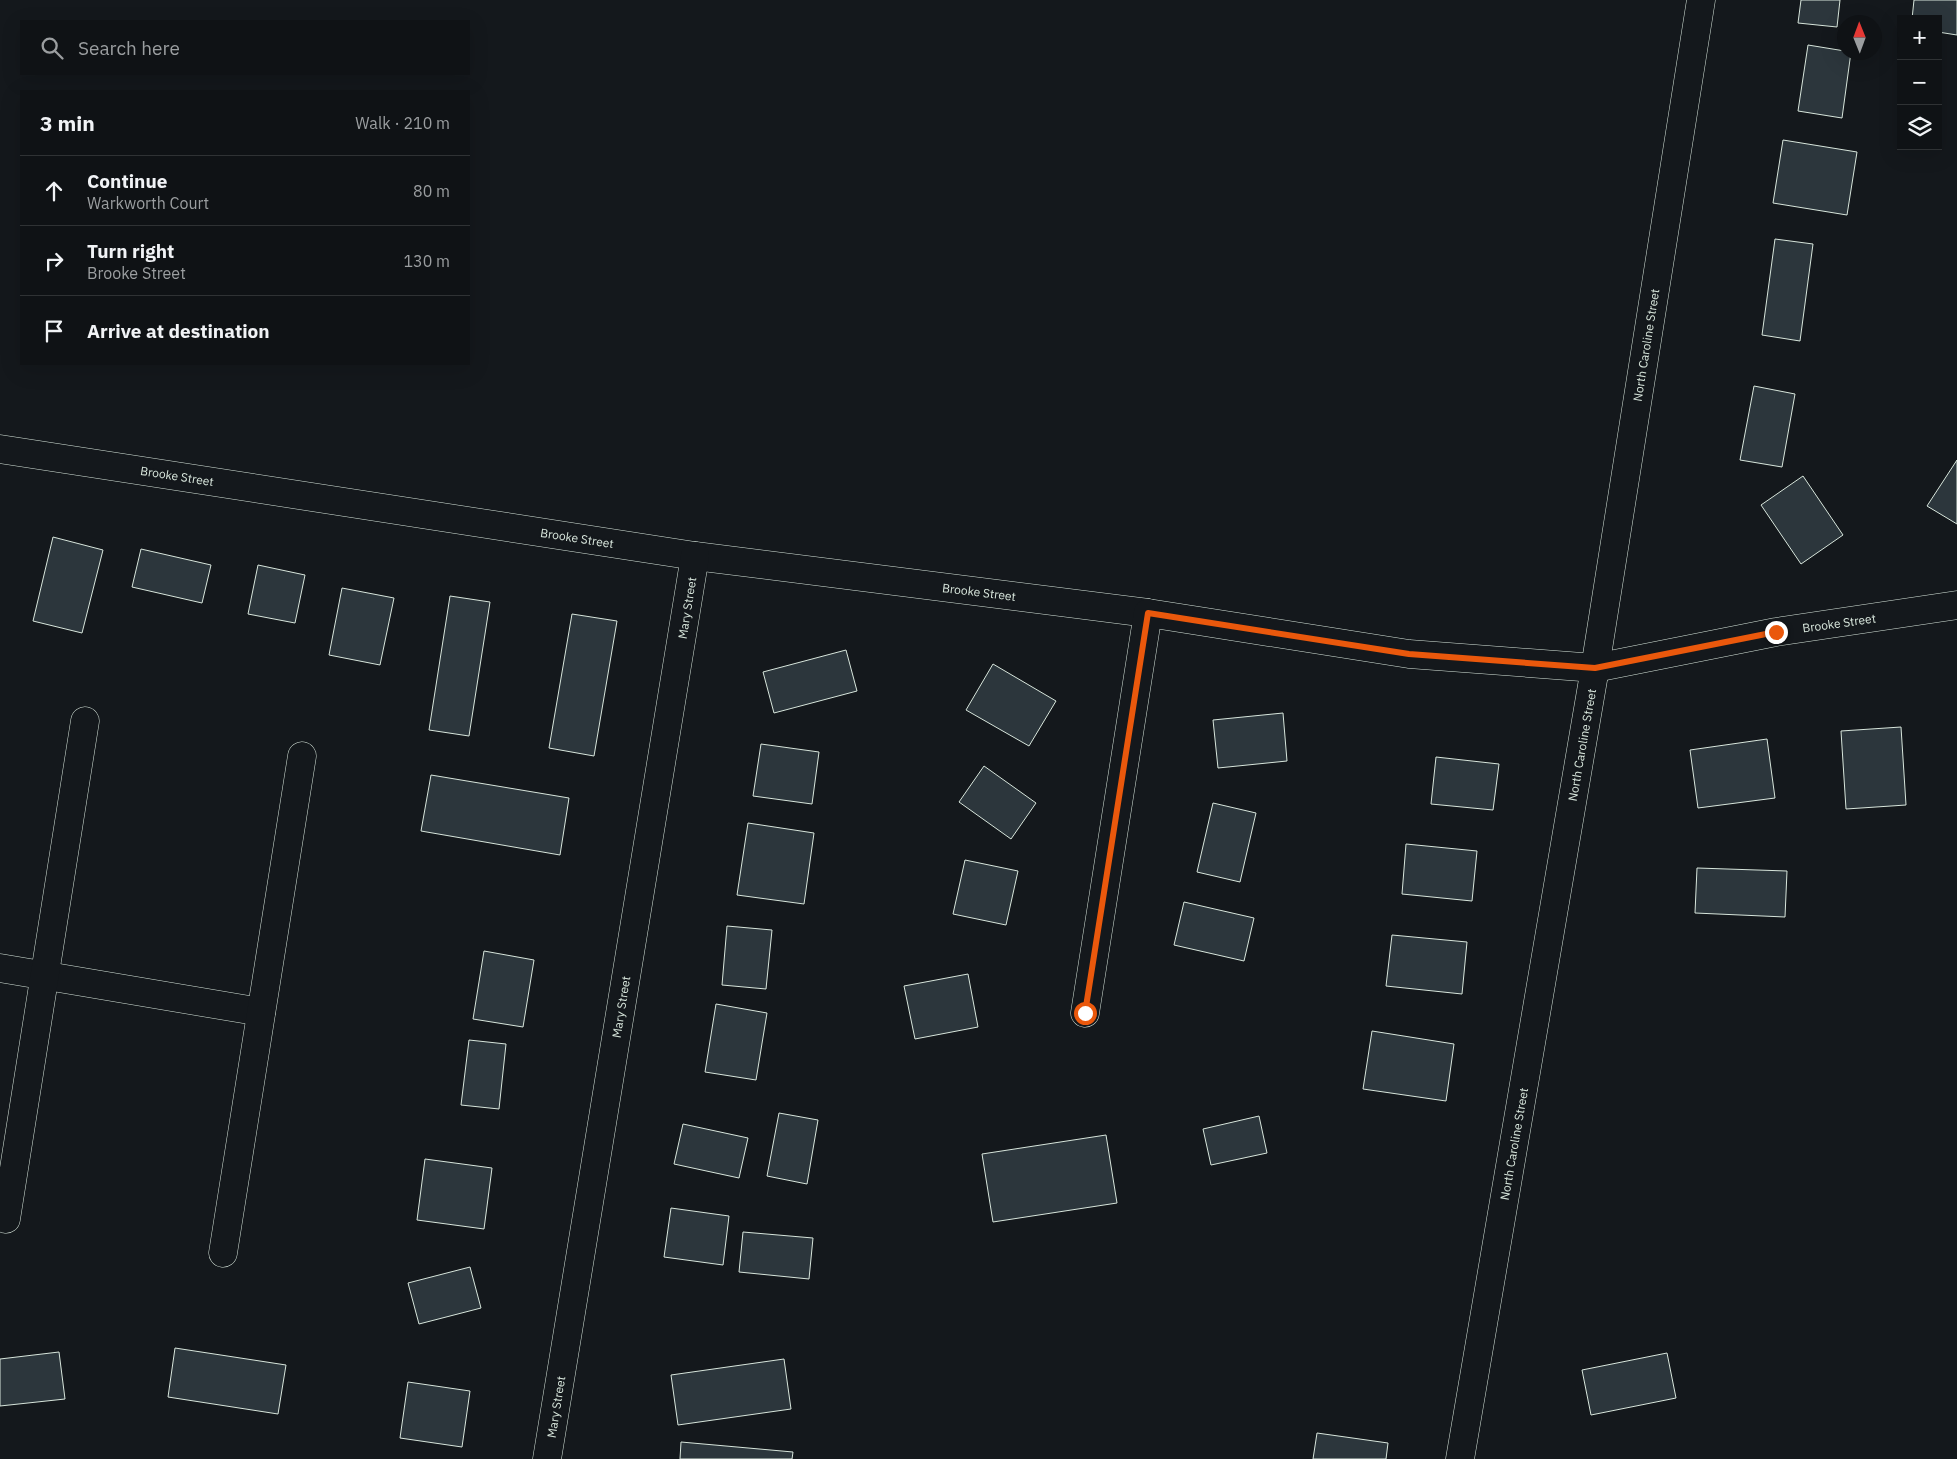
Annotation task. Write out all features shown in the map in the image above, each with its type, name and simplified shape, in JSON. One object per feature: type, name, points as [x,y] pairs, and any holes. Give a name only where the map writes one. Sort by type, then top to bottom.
[{"type":"street","name":"North Caroline Street","points":[[1460,1459],[1595,668],[1701,0]]},
{"type":"street","name":"Brooke Street","points":[[0,449],[696,556],[1148,613],[1409,654],[1595,668],[1776,632],[1957,606]]},
{"type":"street","name":"Mary Street","points":[[548,1459],[696,556]]},
{"type":"street","points":[[1085,1013],[1148,613]]},
{"type":"street","points":[[6,1220],[85,721]]},
{"type":"street","points":[[223,1253],[302,756]]},
{"type":"street","points":[[0,968],[261,1012]]},
{"type":"building","points":[[1801,0],[1840,0],[1837,27],[1798,23]]},
{"type":"building","points":[[1914,0],[1957,0],[1957,35],[1942,33],[1942,15],[1912,15]]},
{"type":"building","points":[[1808,45],[1837,50],[1837,60],[1850,60],[1842,118],[1798,111]]},
{"type":"building","points":[[1783,140],[1857,152],[1847,215],[1773,203]]},
{"type":"building","points":[[1775,239],[1813,244],[1800,341],[1762,335]]},
{"type":"building","points":[[1754,386],[1795,394],[1782,467],[1740,460]]},
{"type":"building","points":[[1957,460],[1957,524],[1927,506]]},
{"type":"building","points":[[1803,476],[1843,535],[1801,564],[1761,505]]},
{"type":"building","points":[[53,537],[103,550],[82,633],[33,621]]},
{"type":"building","points":[[141,549],[211,565],[202,603],[132,587]]},
{"type":"building","points":[[258,565],[305,575],[295,623],[248,614]]},
{"type":"building","points":[[342,588],[394,598],[380,665],[329,655]]},
{"type":"building","points":[[450,596],[490,602],[469,736],[429,730]]},
{"type":"building","points":[[572,614],[617,621],[594,756],[549,748]]},
{"type":"building","points":[[846,650],[857,691],[774,713],[763,672]]},
{"type":"building","points":[[993,664],[1056,701],[1029,746],[966,710]]},
{"type":"building","points":[[1283,713],[1287,761],[1218,768],[1213,720]]},
{"type":"building","points":[[1901,727],[1906,805],[1846,809],[1841,731]]},
{"type":"building","points":[[1767,739],[1775,798],[1698,808],[1690,750]]},
{"type":"building","points":[[761,744],[819,752],[812,804],[753,796]]},
{"type":"building","points":[[1436,757],[1499,764],[1493,810],[1431,804]]},
{"type":"building","points":[[984,766],[1036,803],[1011,839],[959,802]]},
{"type":"building","points":[[431,775],[569,798],[560,855],[421,831]]},
{"type":"building","points":[[1213,803],[1256,813],[1240,882],[1197,872]]},
{"type":"building","points":[[748,823],[814,833],[804,904],[737,895]]},
{"type":"building","points":[[1406,844],[1477,851],[1472,901],[1402,894]]},
{"type":"building","points":[[965,860],[1018,871],[1006,925],[953,914]]},
{"type":"building","points":[[1697,868],[1787,871],[1785,917],[1695,913]]},
{"type":"building","points":[[1184,902],[1254,918],[1244,961],[1174,945]]},
{"type":"building","points":[[727,926],[772,930],[766,989],[722,985]]},
{"type":"building","points":[[1392,935],[1467,942],[1462,994],[1386,986]]},
{"type":"building","points":[[484,951],[534,960],[523,1027],[473,1019]]},
{"type":"building","points":[[968,974],[978,1027],[915,1039],[904,986]]},
{"type":"building","points":[[716,1004],[767,1013],[756,1080],[705,1072]]},
{"type":"building","points":[[1372,1031],[1454,1044],[1446,1101],[1363,1089]]},
{"type":"building","points":[[469,1040],[506,1044],[499,1109],[461,1105]]},
{"type":"building","points":[[779,1113],[818,1120],[807,1184],[767,1176]]},
{"type":"building","points":[[1259,1116],[1267,1153],[1211,1165],[1203,1129]]},
{"type":"building","points":[[683,1124],[748,1138],[739,1178],[674,1164]]},
{"type":"building","points":[[1106,1135],[1117,1203],[993,1222],[982,1154]]},
{"type":"building","points":[[425,1159],[492,1168],[484,1229],[417,1220]]},
{"type":"building","points":[[671,1208],[729,1216],[723,1265],[664,1257]]},
{"type":"building","points":[[743,1232],[813,1238],[809,1279],[739,1272]]},
{"type":"building","points":[[470,1267],[481,1308],[419,1324],[408,1283]]},
{"type":"building","points":[[175,1348],[286,1365],[278,1414],[168,1397]]},
{"type":"building","points":[[59,1352],[65,1399],[0,1406],[0,1359]]},
{"type":"building","points":[[1667,1353],[1676,1398],[1591,1415],[1582,1370]]},
{"type":"building","points":[[784,1359],[791,1409],[678,1425],[671,1375]]},
{"type":"building","points":[[408,1382],[470,1391],[462,1447],[400,1438]]},
{"type":"building","points":[[1317,1433],[1388,1443],[1386,1459],[1313,1459]]},
{"type":"building","points":[[681,1442],[793,1452],[792,1459],[680,1459]]},
{"type":"route","points":[[1085,1013],[1148,613],[1409,654],[1595,668],[1776,632]]}]
